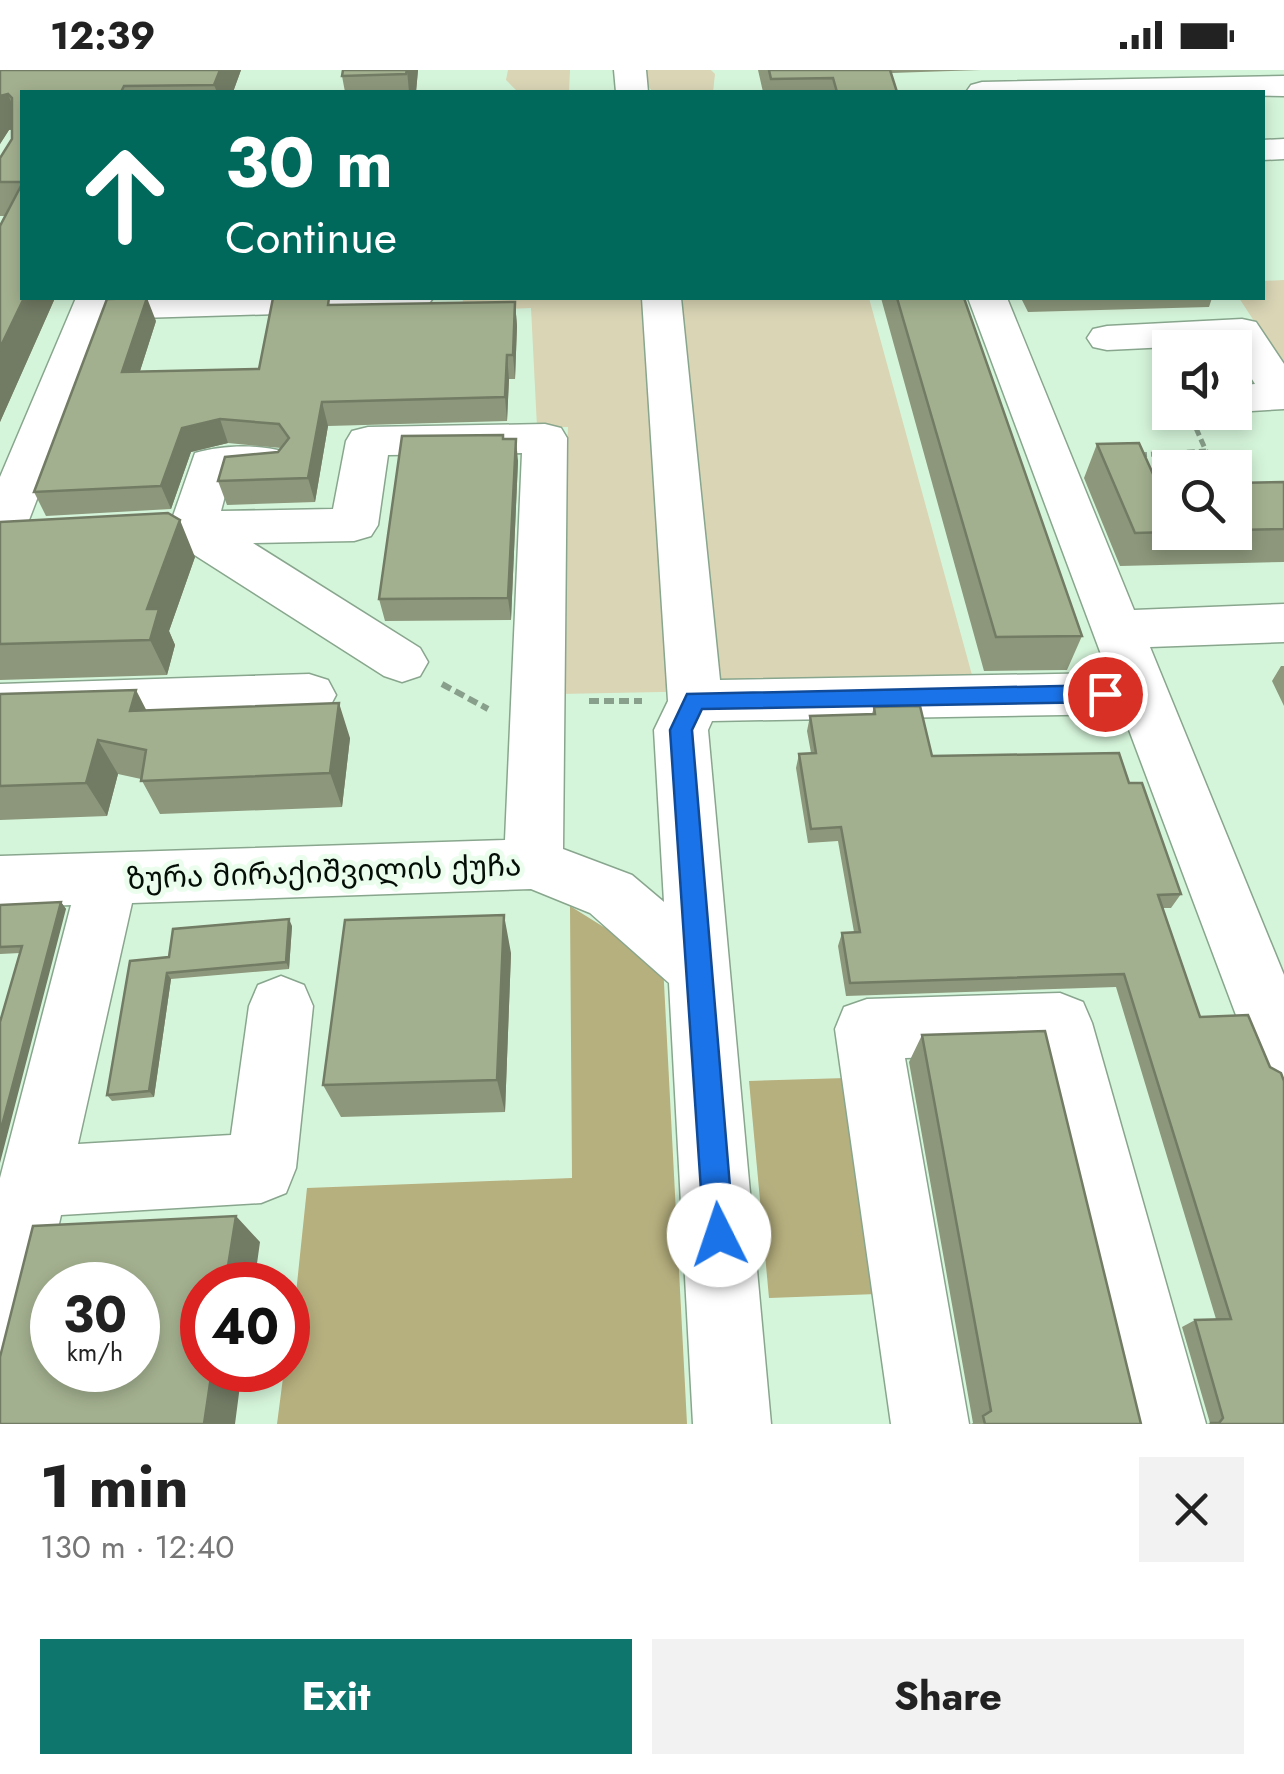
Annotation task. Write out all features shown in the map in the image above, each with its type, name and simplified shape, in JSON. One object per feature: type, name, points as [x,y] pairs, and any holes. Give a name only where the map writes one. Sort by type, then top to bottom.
[{"type":"street","points":[[1041,90],[1198,79],[1284,86]]},
{"type":"street","points":[[13,536],[93,303],[286,300]]},
{"type":"street","points":[[661,300],[695,700],[681,730],[732,1424]]},
{"type":"street","points":[[988,300],[1284,1055]]},
{"type":"street","points":[[1107,338],[1152,336]]},
{"type":"street","points":[[1252,347],[1284,396],[1252,399]]},
{"type":"street","points":[[135,531],[354,525],[368,441],[545,438],[533,864]]},
{"type":"street","points":[[193,528],[211,463],[269,462]]},
{"type":"street","points":[[193,528],[402,662]]},
{"type":"street","points":[[1116,629],[1284,623]]},
{"type":"street","points":[[695,700],[1142,693]]},
{"type":"street","points":[[0,705],[309,695]]},
{"type":"street","name":"ზურა მირაქიშვილის ქუჩა","points":[[0,882],[533,864],[611,894],[700,970]]},
{"type":"street","points":[[0,1319],[108,878]]},
{"type":"street","points":[[34,1182],[261,1168],[281,1006]]},
{"type":"street","points":[[930,1424],[867,1030],[1060,1023],[1167,1424]]},
{"type":"path","points":[[1051,460],[1206,450],[1197,430]]},
{"type":"path","points":[[402,662],[537,718],[695,700]]},
{"type":"shaded area","points":[[508,70],[570,70],[569,90],[516,90],[506,80]]},
{"type":"shaded area","points":[[645,70],[711,70],[715,74],[713,90],[651,90]]},
{"type":"shaded area","points":[[1284,280],[1284,367],[1240,300],[1265,300],[1265,281]]},
{"type":"shaded area","points":[[463,300],[870,300],[975,686],[559,694],[568,427],[537,427],[531,308],[462,311]]},
{"type":"shaded area","points":[[570,906],[663,964],[687,1424],[277,1424],[281,1392],[310,1392],[310,1262],[299,1262],[307,1188],[572,1178]]},
{"type":"shaded area","points":[[846,1078],[877,1294],[769,1298],[749,1081]]},
{"type":"building","points":[[0,70],[220,70],[214,85],[20,90],[20,182],[0,182],[0,158],[12,139],[12,98],[8,94],[0,96]]},
{"type":"building","points":[[343,70],[407,70],[406,74],[342,76]]},
{"type":"building","points":[[769,70],[890,70],[896,90],[836,90],[833,78],[771,79]]},
{"type":"building","points":[[20,188],[20,300],[23,300],[0,348],[0,226]]},
{"type":"building","points":[[107,300],[146,300],[122,372],[259,369],[273,300],[329,300],[328,305],[515,302],[513,355],[507,355],[505,397],[322,402],[308,478],[218,481],[225,457],[278,452],[289,438],[279,424],[220,419],[182,428],[161,486],[34,492]]},
{"type":"building","points":[[898,300],[965,300],[1082,636],[996,637]]},
{"type":"building","points":[[503,435],[503,439],[516,439],[508,598],[379,599],[402,436]]},
{"type":"building","points":[[1139,443],[1152,472],[1152,533],[1135,533],[1097,444]]},
{"type":"building","points":[[1284,482],[1284,529],[1252,530],[1252,483]]},
{"type":"building","points":[[168,513],[180,520],[147,609],[159,609],[150,640],[0,644],[0,522]]},
{"type":"building","points":[[136,690],[130,711],[339,703],[330,773],[141,781],[146,750],[98,740],[86,783],[0,786],[0,694]]},
{"type":"building","points":[[920,706],[932,756],[1119,753],[1129,783],[1142,783],[1181,894],[1158,895],[1200,1017],[1248,1015],[1270,1067],[1281,1073],[1284,1081],[1284,1424],[1211,1424],[1223,1418],[1195,1320],[1231,1319],[1124,974],[850,983],[842,933],[860,932],[841,827],[811,829],[799,754],[816,753],[810,716],[875,714],[874,707]]},
{"type":"building","points":[[61,902],[0,1133],[0,1022],[22,946],[0,947],[0,905]]},
{"type":"building","points":[[504,915],[497,1080],[323,1085],[345,920]]},
{"type":"building","points":[[289,919],[286,962],[167,973],[149,1091],[107,1095],[130,961],[169,957],[173,929]]},
{"type":"building","points":[[1045,1031],[1141,1424],[985,1424],[983,1416],[991,1411],[922,1035]]},
{"type":"building","points":[[236,1216],[229,1262],[180,1262],[180,1392],[209,1392],[204,1424],[0,1424],[0,1357],[33,1226]]},
{"type":"route","points":[[719,1235],[681,730],[695,700],[1105,694]]}]
